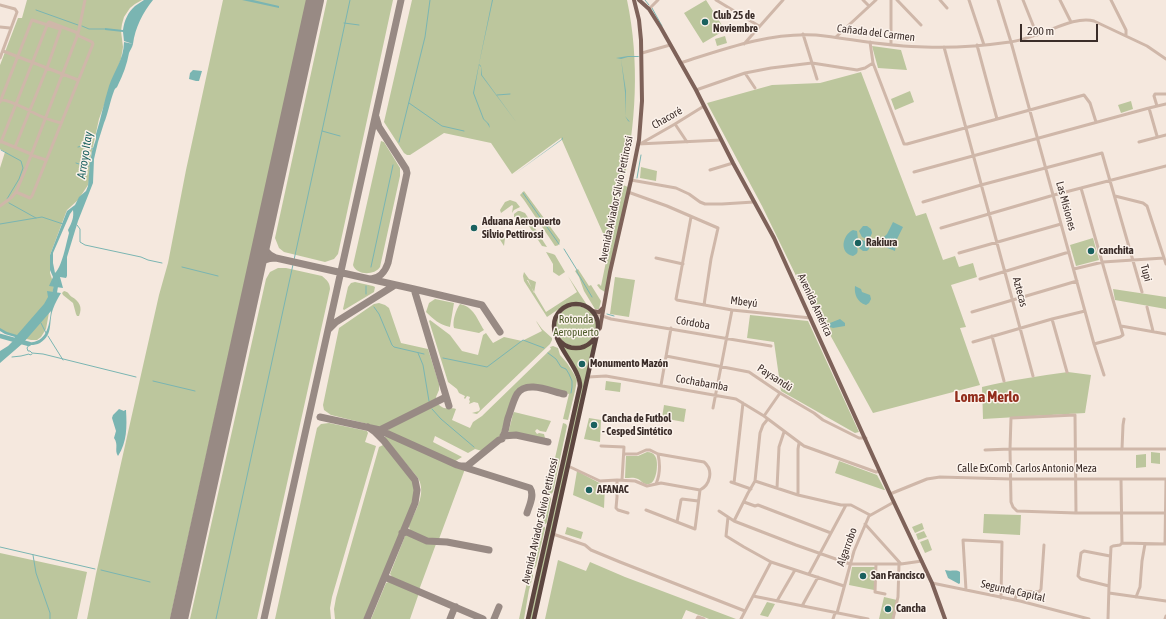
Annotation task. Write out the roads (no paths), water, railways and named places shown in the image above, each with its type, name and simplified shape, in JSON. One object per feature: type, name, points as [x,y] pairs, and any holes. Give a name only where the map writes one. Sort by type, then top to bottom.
[{"type":"highway","points":[[578,304],[588,307],[593,312],[597,320],[597,332],[593,341],[588,345],[577,348],[566,346],[557,338],[554,331],[556,316],[563,309],[572,305],[578,304]]},
{"type":"highway","name":"Avenida Aviador Silvio Pettirossi","points":[[534,619],[597,332]]},
{"type":"highway","name":"Avenida Aviador Silvio Pettirossi","points":[[528,619],[580,386],[577,374],[557,338]]},
{"type":"main road","name":"Avenida América","points":[[636,0],[649,8],[696,90],[733,163],[774,238],[866,438],[890,494],[932,582],[945,619]]},
{"type":"main road","name":"Avenida Aviador Silvio Pettirossi","points":[[597,332],[603,316],[628,192],[632,180],[638,144],[642,102],[642,53],[636,0]]},
{"type":"main road","points":[[593,312],[599,312],[604,305]]},
{"type":"street","points":[[0,206],[16,192],[77,34],[85,0]]},
{"type":"street","points":[[649,8],[658,0]]},
{"type":"street","points":[[716,0],[759,26]]},
{"type":"street","points":[[744,44],[781,2],[775,0]]},
{"type":"street","points":[[863,0],[869,6]]},
{"type":"street","points":[[836,37],[876,0]]},
{"type":"street","points":[[891,0],[891,44]]},
{"type":"street","points":[[897,0],[921,25]]},
{"type":"street","points":[[940,0],[947,8]]},
{"type":"street","points":[[969,0],[984,45]]},
{"type":"street","name":"Las Misiones","points":[[998,0],[1104,375]]},
{"type":"street","points":[[1023,0],[1037,35]]},
{"type":"street","points":[[1060,0],[1071,22]]},
{"type":"street","points":[[1112,0],[1126,30],[1126,36]]},
{"type":"street","points":[[0,5],[16,10],[0,58]]},
{"type":"street","name":"Cañada del Carmen","points":[[680,63],[744,44],[784,36],[803,34],[925,48],[984,45],[1011,42],[1037,35],[1071,22],[1085,19],[1092,20],[1147,46],[1166,59]]},
{"type":"street","points":[[15,147],[29,110],[47,68],[60,31],[60,29],[32,20],[0,100],[16,104],[29,110],[45,118],[61,123]]},
{"type":"street","points":[[16,192],[30,198],[32,196],[92,44],[92,42],[77,34],[49,22],[47,24]]},
{"type":"street","points":[[46,160],[1,141],[47,24]]},
{"type":"street","points":[[0,27],[10,28]]},
{"type":"street","points":[[803,34],[817,79]]},
{"type":"street","points":[[870,42],[873,63],[904,143],[907,144],[1084,95],[1090,103],[1096,122]]},
{"type":"street","points":[[642,53],[670,45]]},
{"type":"street","points":[[977,45],[997,118]]},
{"type":"street","name":"Aztecas","points":[[944,47],[980,185],[1033,376]]},
{"type":"street","points":[[2,51],[78,80]]},
{"type":"street","points":[[696,90],[745,73],[771,68],[812,63],[857,70],[865,68],[873,63]]},
{"type":"street","points":[[745,73],[755,88]]},
{"type":"street","points":[[1157,106],[1154,96],[1155,94],[1166,94]]},
{"type":"street","points":[[914,172],[1166,104]]},
{"type":"street","name":"Chacoré","points":[[638,144],[704,106]]},
{"type":"street","points":[[1149,108],[1157,136]]},
{"type":"street","points":[[675,124],[687,142]]},
{"type":"street","points":[[1139,142],[1157,136],[1166,135]]},
{"type":"street","points":[[638,144],[721,140]]},
{"type":"street","name":"Tupi","points":[[1046,167],[1101,152],[1102,153],[1142,292]]},
{"type":"street","points":[[710,170],[733,163]]},
{"type":"street","points":[[941,228],[1054,195],[1166,166]]},
{"type":"street","points":[[923,202],[1046,167]]},
{"type":"street","points":[[632,180],[676,188],[705,204],[754,202]]},
{"type":"street","points":[[1082,188],[1121,326],[1122,336],[1094,344]]},
{"type":"street","points":[[628,192],[667,206],[718,228],[711,259],[704,305]]},
{"type":"street","points":[[1115,196],[1143,203],[1147,206],[1165,257],[1166,264]]},
{"type":"street","points":[[656,258],[683,264],[691,217]]},
{"type":"street","points":[[959,253],[1061,224]]},
{"type":"street","points":[[980,279],[1069,252]]},
{"type":"street","points":[[1074,269],[1103,262],[1165,257]]},
{"type":"street","name":"Mbeyú","points":[[683,264],[676,299],[678,300],[732,310],[811,318]]},
{"type":"street","points":[[972,312],[1077,281]]},
{"type":"street","points":[[1147,307],[1153,331]]},
{"type":"street","points":[[713,408],[732,310]]},
{"type":"street","points":[[973,342],[1044,321],[1085,311]]},
{"type":"street","name":"Córdoba","points":[[593,312],[611,319],[771,346]]},
{"type":"street","points":[[601,324],[604,320],[611,319]]},
{"type":"street","points":[[1052,319],[1066,372]]},
{"type":"street","points":[[1044,321],[1054,327]]},
{"type":"street","points":[[1121,326],[1166,334]]},
{"type":"street","points":[[661,385],[671,328]]},
{"type":"street","points":[[992,336],[1004,381]]},
{"type":"street","name":"Paysandú","points":[[666,356],[749,372],[823,420],[859,438],[866,438]]},
{"type":"street","name":"Cochabamba","points":[[588,377],[606,376],[736,399],[764,416],[767,420],[808,448],[876,472],[880,471]]},
{"type":"street","points":[[764,416],[780,393]]},
{"type":"street","points":[[743,403],[732,483],[751,489]]},
{"type":"street","points":[[1076,513],[1076,449],[1074,415],[1011,418],[1011,504],[1017,511],[1076,513],[1166,513]]},
{"type":"street","points":[[1122,449],[1124,419]]},
{"type":"street","points":[[734,521],[755,482],[760,433],[767,420]]},
{"type":"street","points":[[777,488],[778,447],[784,432]]},
{"type":"street","points":[[798,496],[799,443]]},
{"type":"street","points":[[601,446],[622,446],[624,448],[622,480]]},
{"type":"street","points":[[985,450],[1166,449]]},
{"type":"street","points":[[568,466],[599,480],[637,481],[647,486],[661,483],[700,490],[704,488],[708,482],[710,472],[706,463],[658,454],[653,451],[646,450],[637,454],[624,454]]},
{"type":"street","points":[[656,484],[658,476],[658,454]]},
{"type":"street","name":"Calle ExComb. Carlos Antonio Meza","points":[[890,494],[931,478],[1166,479]]},
{"type":"street","points":[[1121,479],[1122,543]]},
{"type":"street","points":[[1108,619],[1111,548],[1122,543],[1165,543],[1166,479]]},
{"type":"street","points":[[616,480],[616,508],[628,513]]},
{"type":"street","points":[[755,482],[798,496],[841,505],[854,506],[870,515],[894,502]]},
{"type":"street","points":[[646,510],[695,528],[700,490]]},
{"type":"street","points":[[677,522],[682,499],[698,502]]},
{"type":"street","points":[[744,502],[755,506],[758,505],[831,532]]},
{"type":"street","points":[[809,574],[846,505]]},
{"type":"street","points":[[719,511],[734,521],[850,564],[900,564],[922,561]]},
{"type":"street","name":"Algarrobo","points":[[833,619],[854,551],[870,515]]},
{"type":"street","points":[[728,518],[726,536],[744,548],[771,562],[844,586]]},
{"type":"street","points":[[865,524],[900,564],[898,597],[893,619]]},
{"type":"street","points":[[553,534],[585,545],[592,550],[612,559],[745,611]]},
{"type":"street","points":[[966,590],[963,540],[1002,542],[1001,598]]},
{"type":"street","points":[[1136,597],[1140,587],[1145,544]]},
{"type":"street","points":[[1015,600],[1017,592],[1038,592],[1041,589],[1044,545]]},
{"type":"street","points":[[1109,586],[1081,579],[1078,576],[1082,551],[1084,550],[1110,556]]},
{"type":"street","points":[[741,619],[771,562]]},
{"type":"street","points":[[876,564],[875,592],[885,594]]},
{"type":"street","points":[[777,601],[795,570]]},
{"type":"street","points":[[802,606],[818,578]]},
{"type":"street","name":"Segunda Capital","points":[[932,582],[1015,600],[1089,619]]},
{"type":"street","points":[[1109,593],[1166,601]]},
{"type":"street","points":[[753,596],[868,619]]},
{"type":"street","points":[[698,618],[704,619]]},
{"type":"water","points":[[144,0],[153,0],[140,20],[133,44],[124,41],[123,32],[105,30],[105,28],[123,30],[125,20],[130,11]]},
{"type":"water","points":[[242,0],[253,0],[279,6],[279,8]]},
{"type":"water","points":[[492,0],[479,64],[481,66],[482,75],[517,123],[481,75],[481,67],[479,65],[474,93],[484,119],[489,124],[490,128],[483,119],[473,93]]},
{"type":"water","points":[[124,42],[133,44],[123,73],[113,95],[98,142],[94,159],[93,183],[78,221],[67,257],[67,276],[66,278],[60,277],[63,288],[49,286],[53,277],[50,270],[50,255],[67,211],[75,205],[79,197],[86,191],[88,186],[90,163],[96,134],[109,86],[121,59]],"holes":[[[73,210],[68,230],[69,233],[64,255],[60,266],[55,273],[53,253]]]},
{"type":"water","points":[[628,56],[640,57],[628,57],[621,59],[616,58]]},
{"type":"water","points":[[621,59],[626,91],[625,116],[625,92]]},
{"type":"water","points":[[193,70],[202,71],[199,81],[189,79],[190,73]]},
{"type":"water","points":[[562,137],[563,139],[513,175],[562,139]]},
{"type":"water","points":[[893,222],[903,227],[897,239],[895,251],[885,247],[879,242],[887,234]]},
{"type":"water","points":[[863,226],[867,226],[871,229],[872,233],[869,240],[862,237],[859,231]]},
{"type":"water","points":[[853,230],[857,231],[858,250],[853,256],[844,248],[844,240],[849,232]]},
{"type":"water","points":[[862,240],[868,242],[870,245],[867,251],[863,251],[859,248],[860,241]]},
{"type":"water","points":[[855,286],[861,289],[862,292],[870,295],[871,299],[869,303],[866,305],[858,300],[855,292]]},
{"type":"water","points":[[47,291],[61,293],[53,309],[47,336],[38,344],[22,344],[0,363],[0,351],[13,341],[0,337],[0,334],[14,339],[15,337],[0,331],[0,328],[17,335],[44,304],[48,297]],"holes":[[[51,311],[49,323],[42,338],[37,341],[24,342]]]},
{"type":"water","points":[[840,319],[845,323],[845,326],[830,327],[830,323]]},
{"type":"water","points":[[119,409],[124,411],[126,410],[126,434],[118,456],[114,438],[116,431],[112,418]]},
{"type":"water","points":[[945,570],[960,572],[960,583],[959,584],[948,578]]},
{"type":"waterway","points":[[340,136],[322,131],[350,0]]},
{"type":"waterway","points":[[399,142],[425,37],[430,0]]},
{"type":"waterway","points":[[645,0],[649,5]]},
{"type":"waterway","points":[[652,8],[662,26]]},
{"type":"waterway","points":[[36,10],[78,25]]},
{"type":"waterway","points":[[344,23],[359,25]]},
{"type":"waterway","points":[[82,26],[89,29],[105,29]]},
{"type":"waterway","points":[[497,95],[510,94]]},
{"type":"waterway","points":[[409,103],[442,126],[464,131]]},
{"type":"waterway","points":[[216,619],[322,131]]},
{"type":"waterway","points":[[78,147],[82,146],[93,149]]},
{"type":"waterway","points":[[1,150],[21,161],[23,168],[19,179],[7,199]]},
{"type":"waterway","points":[[637,178],[641,155]]},
{"type":"waterway","points":[[76,163],[91,166]]},
{"type":"waterway","points":[[371,267],[393,165]]},
{"type":"waterway","points":[[523,193],[559,244]]},
{"type":"waterway","points":[[9,203],[36,218],[42,217],[63,224]]},
{"type":"waterway","points":[[0,224],[36,218]]},
{"type":"waterway","points":[[77,225],[80,229],[80,242],[85,245],[162,263]]},
{"type":"waterway","points":[[564,249],[592,297]]},
{"type":"waterway","points":[[182,267],[218,276]]},
{"type":"waterway","name":"Arroyo Itay","points":[[54,297],[56,281]]},
{"type":"waterway","points":[[366,286],[366,294]]},
{"type":"waterway","points":[[374,307],[379,314],[394,347],[424,354]]},
{"type":"waterway","points":[[607,314],[614,316]]},
{"type":"waterway","points":[[41,323],[46,333]]},
{"type":"waterway","name":"Arroyo Itay","points":[[0,336],[29,344]]},
{"type":"waterway","points":[[48,336],[63,360]]},
{"type":"waterway","points":[[443,358],[487,367],[523,340],[544,348]]},
{"type":"waterway","points":[[29,345],[27,348],[28,351],[32,353],[43,354],[136,377]]},
{"type":"waterway","points":[[418,353],[423,365],[429,401]]},
{"type":"waterway","points":[[548,353],[556,359],[561,367],[566,369],[569,374],[572,381],[571,393]]},
{"type":"waterway","points":[[12,357],[32,354]]},
{"type":"waterway","points":[[153,381],[195,391]]},
{"type":"waterway","points":[[432,409],[441,419],[474,447]]},
{"type":"waterway","points":[[0,547],[95,569]]},
{"type":"waterway","points":[[33,555],[36,573],[50,613],[50,619]]},
{"type":"waterway","points":[[101,570],[150,582]]},
{"type":"place","name":"Club 25 de Noviembre","points":[[705,22]]},
{"type":"place","name":"Aduana Aeropuerto Silvio Pettirossi","points":[[474,228]]},
{"type":"place","name":"Rakiura","points":[[858,243]]},
{"type":"place","name":"canchita","points":[[1091,251]]},
{"type":"place","name":"Monumento Mazón","points":[[582,364]]},
{"type":"place","name":"Cancha de Futbol - Cesped Sintético","points":[[594,425]]},
{"type":"place","name":"AFANAC","points":[[589,490]]},
{"type":"place","name":"San Francisco","points":[[863,576]]},
{"type":"place","name":"Cancha","points":[[888,609]]},
{"type":"district","name":"Loma Merlo","points":[[987,397]]},
{"type":"park label","name":"Rotonda Aeropuerto","points":[[576,326]]}]
